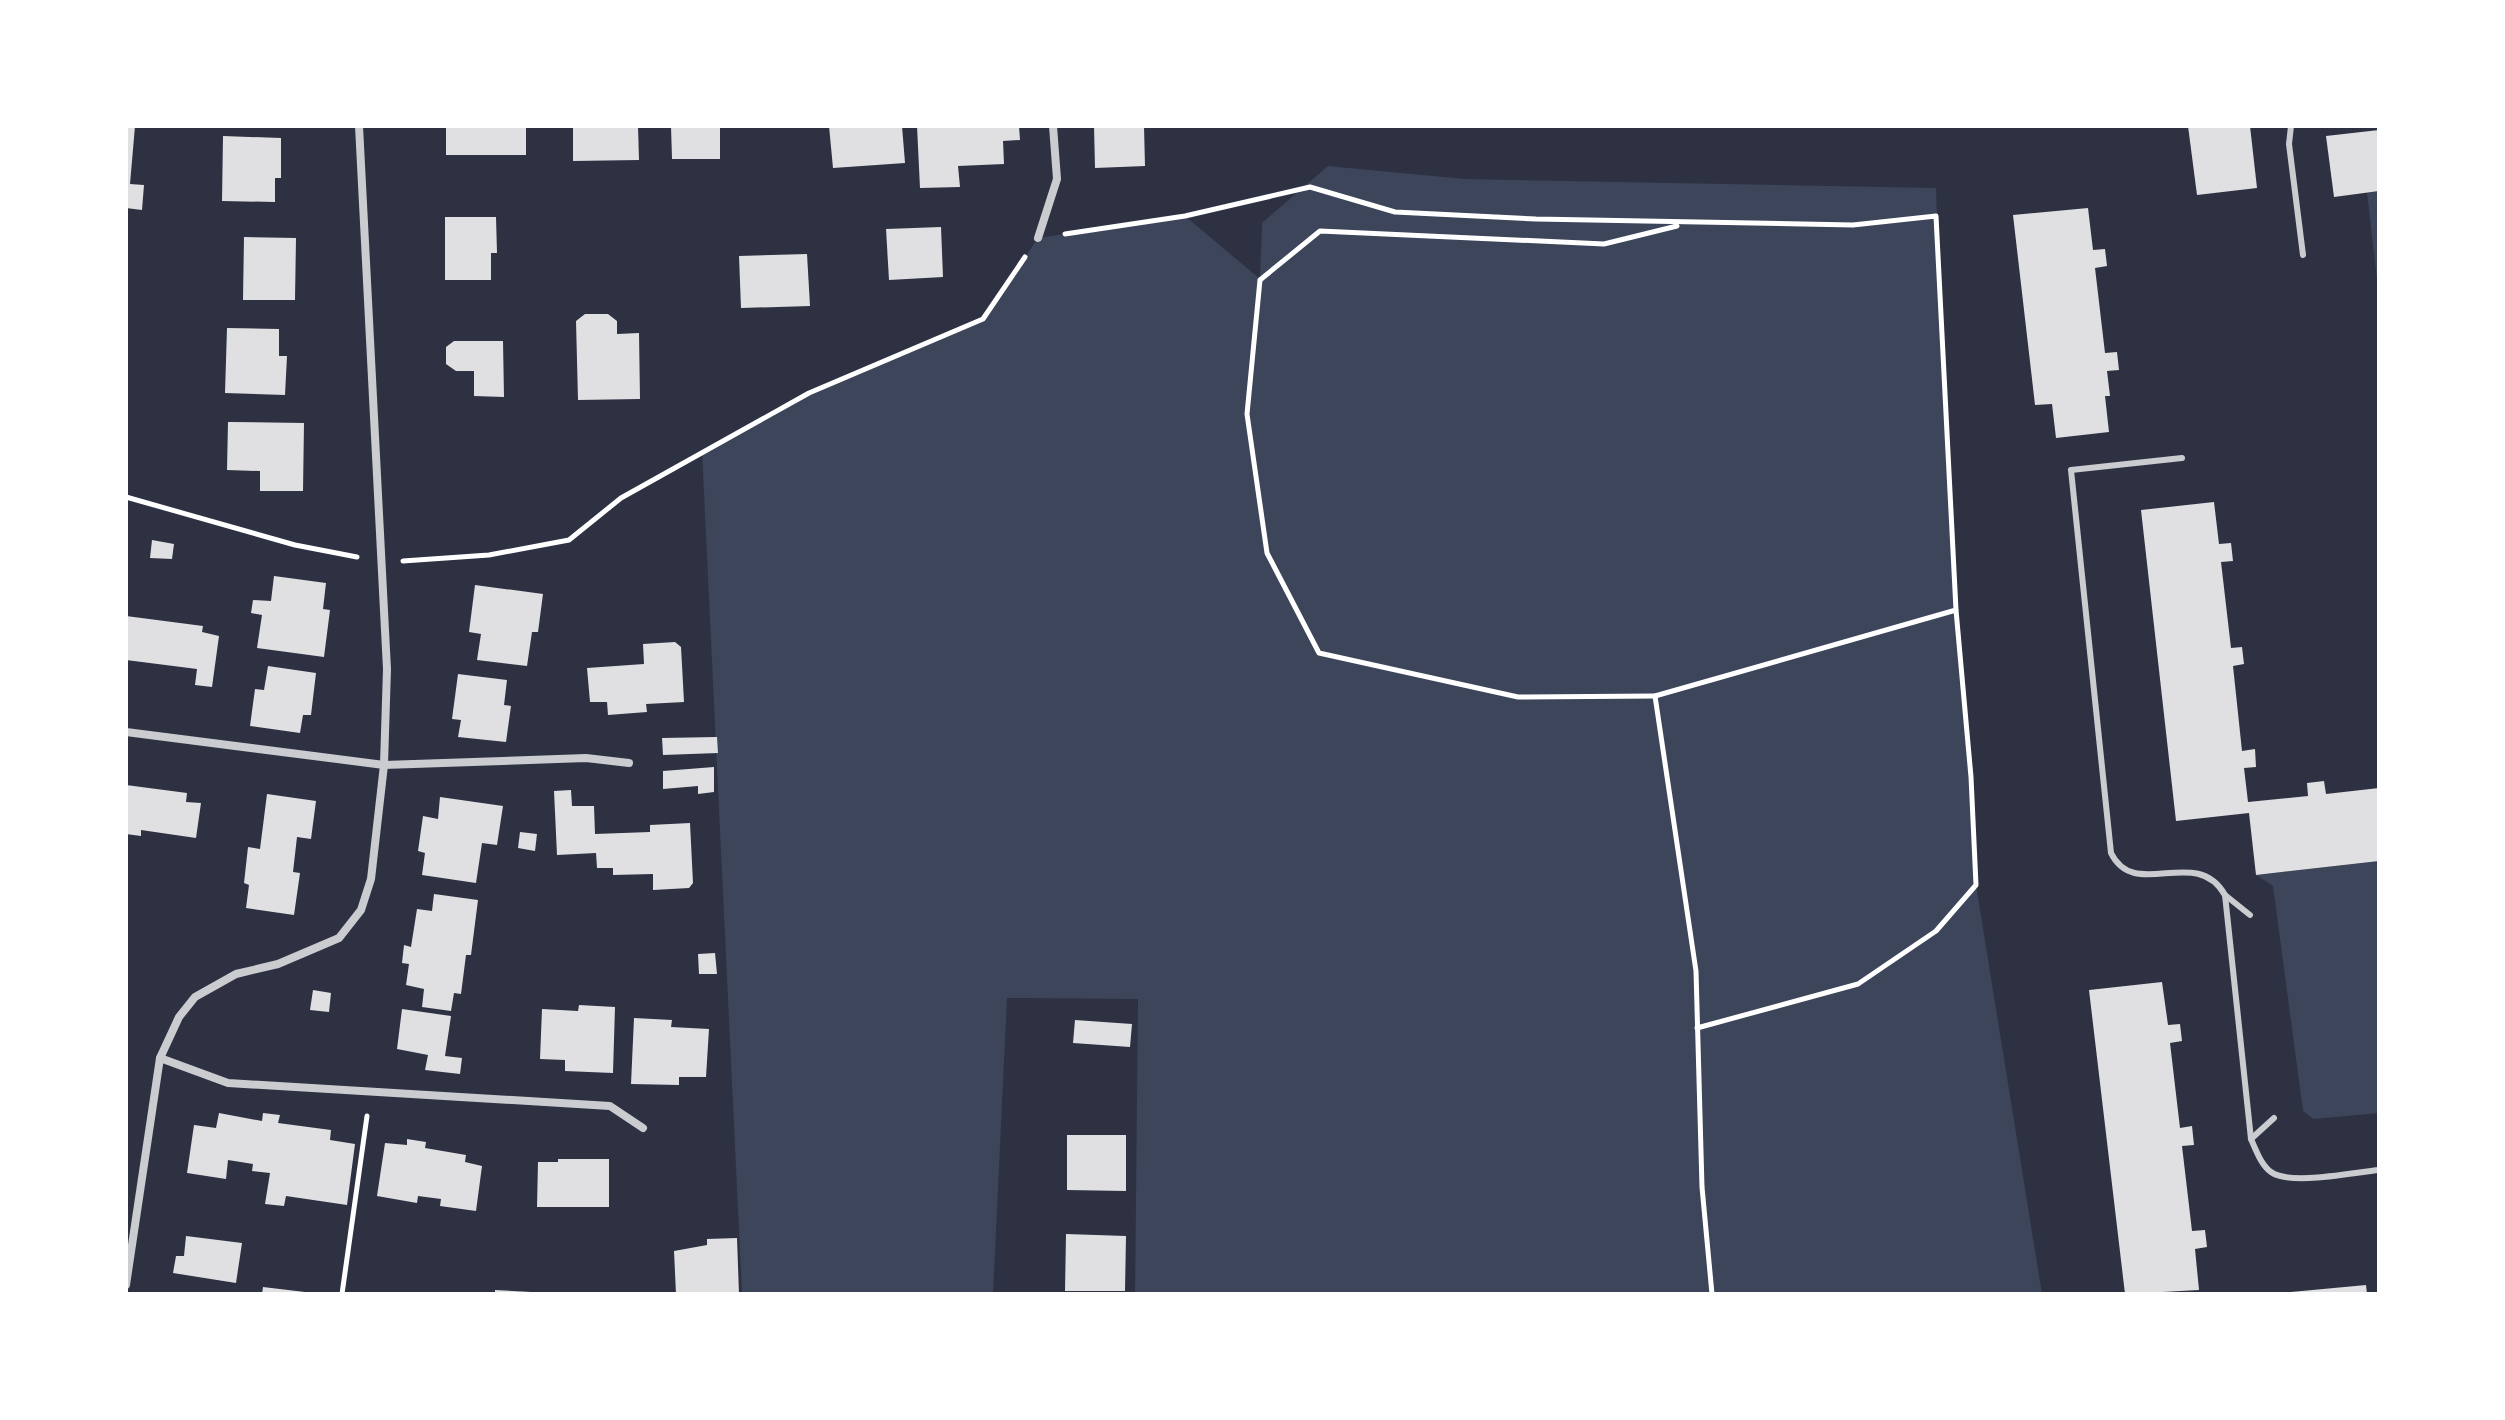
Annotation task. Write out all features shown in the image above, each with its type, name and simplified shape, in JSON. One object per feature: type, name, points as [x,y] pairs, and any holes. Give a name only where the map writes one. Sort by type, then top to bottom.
[{"type":"street","points":[[126,1285],[160,1058],[179,1017],[195,997],[236,974],[316,951],[339,938],[361,910],[371,879],[384,765],[383,562],[359,126]]},
{"type":"street","points":[[1038,238],[1057,179],[1053,126]]},
{"type":"street","points":[[126,732],[384,765],[586,758],[629,763]]},
{"type":"street","points":[[160,1058],[228,1083],[610,1106],[643,1128]]},
{"type":"lane","points":[[2291,126],[2289,144],[2303,255]]},
{"type":"lane","points":[[2182,458],[2071,470],[2111,853],[2119,868],[2129,874],[2186,872],[2205,875],[2250,915]]},
{"type":"lane","points":[[2225,895],[2251,1139],[2274,1175],[2294,1179],[2379,1170]]},
{"type":"lane","points":[[2251,1139],[2274,1118]]},
{"type":"path","points":[[126,497],[295,545],[383,562],[442,561],[569,540],[621,498],[809,393],[983,319],[1038,238],[1185,216],[1310,187],[1395,212],[1686,223],[1853,225],[1936,216],[1956,610],[1971,777],[1976,885],[1936,931],[1858,984],[1697,1028]]},
{"type":"path","points":[[1686,223],[1604,244],[1320,231],[1260,280],[1247,414],[1267,553],[1319,653],[1518,697],[1655,696],[1956,610]]},
{"type":"path","points":[[1655,696],[1696,971],[1702,1187],[1712,1294]]},
{"type":"path","points":[[342,1294],[370,1091]]},
{"type":"shaded area","points":[[1328,166],[1465,179],[1936,188],[1947,463],[1976,885],[2042,1294],[1135,1294],[1138,999],[1007,998],[993,1294],[742,1294],[702,451],[809,393],[983,319],[1038,238],[1185,216],[1260,279],[1262,223]]},
{"type":"shaded area","points":[[2379,191],[2379,297],[2367,193]]},
{"type":"shaded area","points":[[2379,861],[2379,1113],[2313,1119],[2303,1111],[2273,886],[2256,875]]},
{"type":"building","points":[[126,126],[135,126],[130,184],[144,185],[142,210],[126,208]]},
{"type":"building","points":[[446,126],[526,126],[526,155],[446,155]]},
{"type":"building","points":[[573,126],[638,126],[639,160],[573,161]]},
{"type":"building","points":[[671,126],[720,126],[720,159],[672,159]]},
{"type":"building","points":[[829,126],[902,126],[905,163],[833,168]]},
{"type":"building","points":[[917,126],[1019,126],[1020,140],[1003,141],[1004,164],[958,166],[960,187],[920,188]]},
{"type":"building","points":[[1094,126],[1144,126],[1145,166],[1095,168]]},
{"type":"building","points":[[2188,126],[2250,126],[2257,188],[2197,195]]},
{"type":"building","points":[[2379,130],[2379,191],[2334,197],[2326,136]]},
{"type":"building","points":[[223,136],[281,138],[281,178],[275,178],[275,202],[222,201]]},
{"type":"building","points":[[2088,208],[2093,250],[2105,249],[2107,266],[2095,268],[2105,353],[2117,352],[2119,370],[2107,371],[2110,396],[2105,396],[2109,432],[2056,438],[2052,404],[2035,405],[2013,215]]},
{"type":"building","points":[[445,217],[496,217],[497,253],[491,253],[491,280],[445,280]]},
{"type":"building","points":[[941,227],[943,277],[889,280],[886,229]]},
{"type":"building","points":[[244,237],[296,238],[295,300],[243,300]]},
{"type":"building","points":[[807,254],[810,306],[741,308],[739,256]]},
{"type":"building","points":[[585,314],[608,314],[617,321],[617,334],[639,333],[640,399],[578,400],[576,321]]},
{"type":"building","points":[[227,328],[279,329],[279,356],[287,356],[285,395],[225,393]]},
{"type":"building","points":[[454,341],[503,341],[504,397],[474,396],[474,371],[456,371],[446,364],[446,347]]},
{"type":"building","points":[[228,422],[304,423],[303,491],[260,491],[260,471],[227,470]]},
{"type":"building","points":[[2214,502],[2219,544],[2231,543],[2233,561],[2221,562],[2231,648],[2242,647],[2244,664],[2233,666],[2242,751],[2255,749],[2256,767],[2244,768],[2248,802],[2308,796],[2307,783],[2324,781],[2326,794],[2379,788],[2379,861],[2256,875],[2249,813],[2176,821],[2141,510]]},
{"type":"building","points":[[152,540],[174,544],[172,559],[150,558]]},
{"type":"building","points":[[274,576],[326,583],[323,609],[330,610],[324,657],[257,648],[262,615],[251,613],[253,600],[271,601]]},
{"type":"building","points":[[475,585],[543,594],[538,632],[532,632],[527,666],[477,660],[481,634],[469,632]]},
{"type":"building","points":[[126,616],[203,626],[202,632],[219,636],[212,687],[195,685],[197,669],[126,660]]},
{"type":"building","points":[[675,642],[681,647],[684,702],[646,704],[647,712],[608,715],[607,702],[590,702],[587,668],[644,664],[643,644]]},
{"type":"building","points":[[268,666],[316,673],[311,715],[303,715],[300,733],[250,726],[255,689],[264,690]]},
{"type":"building","points":[[458,674],[507,680],[504,705],[511,706],[506,742],[458,737],[461,720],[452,719]]},
{"type":"building","points":[[717,737],[718,753],[663,755],[662,738]]},
{"type":"building","points":[[714,767],[714,792],[698,794],[698,786],[663,789],[663,771]]},
{"type":"building","points":[[126,785],[187,793],[186,802],[201,803],[196,838],[141,830],[141,836],[126,834]]},
{"type":"building","points":[[571,790],[572,806],[594,806],[595,834],[650,832],[650,825],[690,823],[693,883],[689,888],[653,890],[653,874],[613,875],[613,868],[597,868],[596,853],[557,855],[554,791]]},
{"type":"building","points":[[267,794],[316,801],[311,839],[297,837],[293,872],[300,873],[294,915],[246,908],[249,885],[244,883],[248,847],[260,849]]},
{"type":"building","points":[[440,797],[503,806],[497,845],[482,843],[476,883],[422,875],[425,853],[418,851],[423,816],[438,819]]},
{"type":"building","points":[[520,832],[537,834],[535,851],[518,848]]},
{"type":"building","points":[[434,894],[478,900],[471,955],[466,955],[461,994],[454,993],[451,1011],[422,1007],[424,989],[406,985],[409,964],[402,963],[404,945],[411,947],[417,909],[432,911]]},
{"type":"building","points":[[715,953],[717,974],[699,974],[698,954]]},
{"type":"building","points":[[2162,982],[2168,1025],[2180,1024],[2182,1041],[2170,1043],[2180,1128],[2192,1126],[2194,1145],[2182,1146],[2192,1231],[2205,1230],[2207,1247],[2195,1249],[2199,1290],[2125,1294],[2089,990]]},
{"type":"building","points":[[313,990],[331,993],[329,1012],[310,1010]]},
{"type":"building","points":[[579,1005],[615,1007],[613,1073],[565,1071],[565,1060],[540,1059],[542,1009],[578,1011]]},
{"type":"building","points":[[402,1009],[451,1016],[445,1056],[462,1058],[460,1074],[425,1070],[428,1055],[397,1049]]},
{"type":"building","points":[[634,1018],[672,1020],[671,1027],[709,1029],[706,1077],[679,1077],[679,1085],[631,1084]]},
{"type":"building","points":[[1075,1020],[1132,1024],[1130,1047],[1073,1043]]},
{"type":"building","points":[[219,1113],[262,1121],[263,1113],[280,1115],[278,1123],[331,1130],[330,1140],[355,1144],[347,1205],[286,1196],[284,1206],[265,1204],[270,1173],[252,1171],[253,1164],[228,1160],[226,1179],[187,1173],[194,1125],[216,1128]]},
{"type":"building","points":[[1067,1135],[1126,1135],[1126,1191],[1067,1190]]},
{"type":"building","points":[[407,1139],[426,1142],[425,1148],[466,1155],[465,1162],[482,1166],[476,1211],[440,1206],[441,1199],[418,1196],[417,1203],[377,1196],[385,1143],[407,1145]]},
{"type":"building","points":[[558,1159],[609,1159],[609,1207],[537,1207],[538,1162],[558,1162]]},
{"type":"building","points":[[1066,1234],[1126,1236],[1125,1291],[1065,1291]]},
{"type":"building","points":[[186,1236],[242,1243],[236,1283],[173,1273],[176,1256],[184,1256]]},
{"type":"building","points":[[737,1238],[739,1294],[676,1294],[674,1251],[707,1245],[707,1239]]},
{"type":"building","points":[[2366,1285],[2367,1294],[2291,1292]]},
{"type":"building","points":[[263,1287],[305,1292],[305,1294],[262,1294]]},
{"type":"building","points":[[495,1290],[531,1292],[531,1294],[495,1294]]}]
